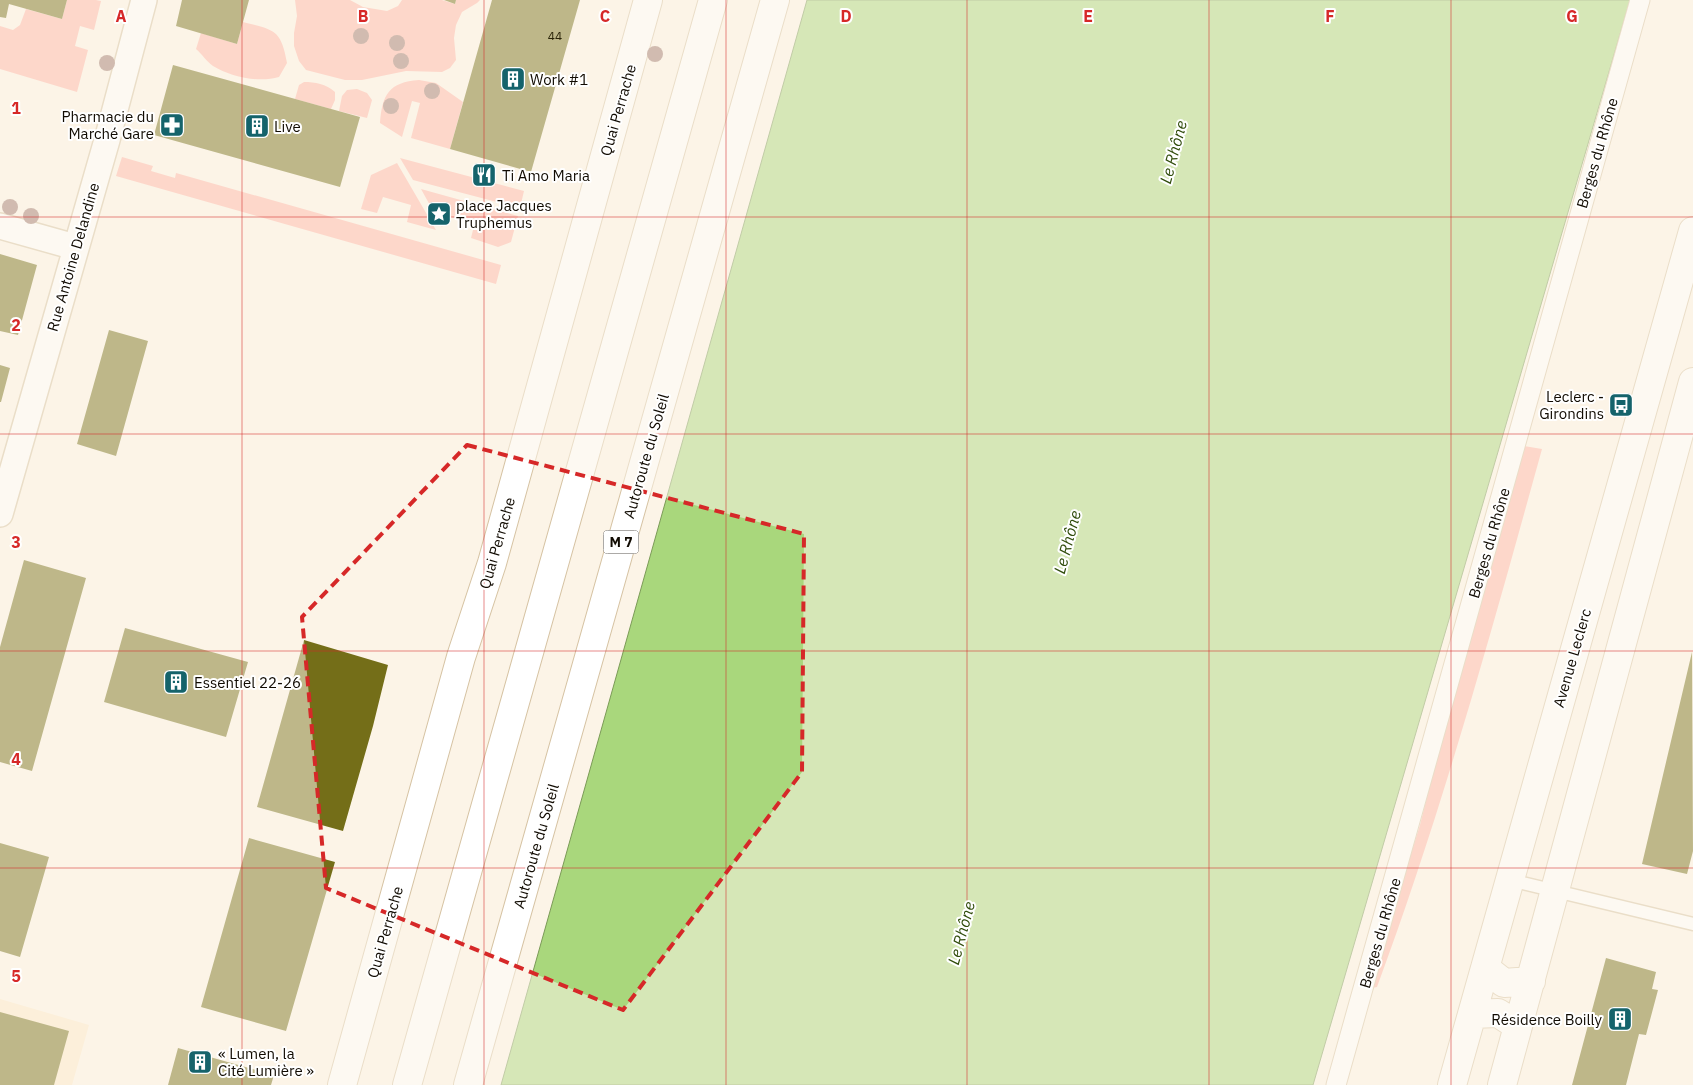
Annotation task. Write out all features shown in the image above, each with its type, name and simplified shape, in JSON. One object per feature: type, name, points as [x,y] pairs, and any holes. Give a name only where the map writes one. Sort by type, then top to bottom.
[{"type":"main road","name":"Quai Perrache","points":[[342,1085],[459,666],[492,562],[648,0]]},
{"type":"main road","points":[[407,1085],[713,0]]},
{"type":"main road","name":"Autoroute du Soleil","points":[[468,1085],[775,0]]},
{"type":"main road","name":"Avenue Leclerc","points":[[1452,1085],[1688,268],[1693,231]]},
{"type":"main road","points":[[1502,1085],[1693,382]]},
{"type":"main road","points":[[1486,968],[1504,983],[1530,981]]},
{"type":"main road","points":[[1472,1014],[1498,1013],[1518,1026]]},
{"type":"street","name":"Rue Antoine Delandine","points":[[0,514],[144,0]]},
{"type":"street","name":"Berges du Rhône","points":[[1336,1085],[1640,0]]},
{"type":"street","points":[[0,226],[75,247]]},
{"type":"lane","points":[[1510,880],[1693,924]]},
{"type":"highlighted area","points":[[467,445],[804,534],[802,772],[623,1010],[326,888],[302,617]]},
{"type":"shaded area","points":[[67,0],[101,1],[94,30],[80,26],[75,46],[88,50],[77,92],[0,69],[0,26],[13,30],[20,25],[26,9],[62,19]]},
{"type":"shaded area","points":[[295,0],[350,0],[363,7],[387,11],[398,6],[402,0],[442,0],[455,4],[456,0],[480,0],[462,12],[456,25],[454,38],[456,60],[450,68],[442,72],[406,71],[362,80],[345,80],[306,70],[299,61],[294,46],[297,16]]},
{"type":"shaded area","points":[[243,22],[262,27],[279,37],[287,63],[279,77],[254,79],[228,73],[213,66],[196,49],[201,33],[237,44]]},
{"type":"shaded area","points":[[419,80],[436,83],[463,102],[450,149],[411,138],[420,103],[412,101],[402,137],[380,123],[385,98],[389,92],[401,84]]},
{"type":"shaded area","points":[[304,82],[320,84],[335,92],[335,100],[331,109],[295,99],[299,85]]},
{"type":"shaded area","points":[[357,89],[367,93],[372,100],[367,118],[339,111],[342,96],[347,90]]},
{"type":"shaded area","points":[[122,157],[153,166],[151,171],[175,178],[176,173],[501,265],[496,284],[116,176]]},
{"type":"shaded area","points":[[400,158],[524,191],[520,208],[413,180]]},
{"type":"shaded area","points":[[397,163],[436,230],[407,222],[411,205],[383,197],[377,213],[361,209],[371,175]]},
{"type":"shaded area","points":[[421,189],[518,216],[511,242],[498,247],[471,238],[475,222],[446,216],[442,227]]},
{"type":"shaded area","points":[[1524,446],[1542,449],[1504,585],[1445,787],[1401,921],[1377,987],[1372,988],[1393,911],[1420,825],[1451,700]]},
{"type":"shaded area","points":[[0,999],[89,1025],[72,1085],[0,1085]]},
{"type":"water","name":"Le Rhône","points":[[807,0],[1630,0],[1313,1085],[501,1085]]},
{"type":"building","points":[[0,0],[67,0],[62,19],[9,4],[6,18],[0,17]]},
{"type":"building","points":[[182,0],[249,0],[237,44],[176,26]]},
{"type":"building","points":[[444,0],[456,0],[455,4]]},
{"type":"building","name":"Work #1","points":[[492,0],[580,0],[531,172],[450,149]]},
{"type":"building","name":"Live","points":[[173,65],[360,117],[340,187],[154,135]]},
{"type":"building","points":[[0,254],[37,265],[18,335],[0,331]]},
{"type":"building","points":[[109,330],[148,341],[116,456],[77,444]]},
{"type":"building","points":[[0,365],[10,368],[1,402],[0,402]]},
{"type":"building","points":[[24,560],[86,578],[32,771],[0,762],[0,647]]},
{"type":"building","name":"Essentiel 22-26","points":[[125,628],[248,662],[226,737],[104,702]]},
{"type":"building","points":[[304,640],[388,665],[343,831],[257,807]]},
{"type":"building","points":[[1692,652],[1693,851],[1687,874],[1642,864]]},
{"type":"building","points":[[249,838],[335,862],[286,1031],[201,1007]]},
{"type":"building","points":[[0,843],[49,857],[20,957],[0,951]]},
{"type":"building","name":"Résidence Boilly","points":[[1606,958],[1656,972],[1652,989],[1658,990],[1646,1035],[1639,1034],[1626,1085],[1572,1085]]},
{"type":"building","points":[[0,1012],[69,1031],[54,1085],[0,1085]]},
{"type":"building","name":"« Lumen, la Cité Lumière »","points":[[178,1048],[274,1075],[271,1085],[168,1085]]},
{"type":"place","name":"Work #1","points":[[513,79]]},
{"type":"place","name":"Pharmacie du Marché Gare","points":[[172,125]]},
{"type":"place","name":"Live","points":[[257,126]]},
{"type":"place","name":"Ti Amo Maria","points":[[484,175]]},
{"type":"place","name":"place Jacques Truphemus","points":[[439,214]]},
{"type":"place","name":"Leclerc - Girondins","points":[[1621,405]]},
{"type":"place","name":"Essentiel 22-26","points":[[176,682]]},
{"type":"place","name":"Résidence Boilly","points":[[1620,1019]]},
{"type":"place","name":"« Lumen, la Cité Lumière »","points":[[200,1062]]}]
